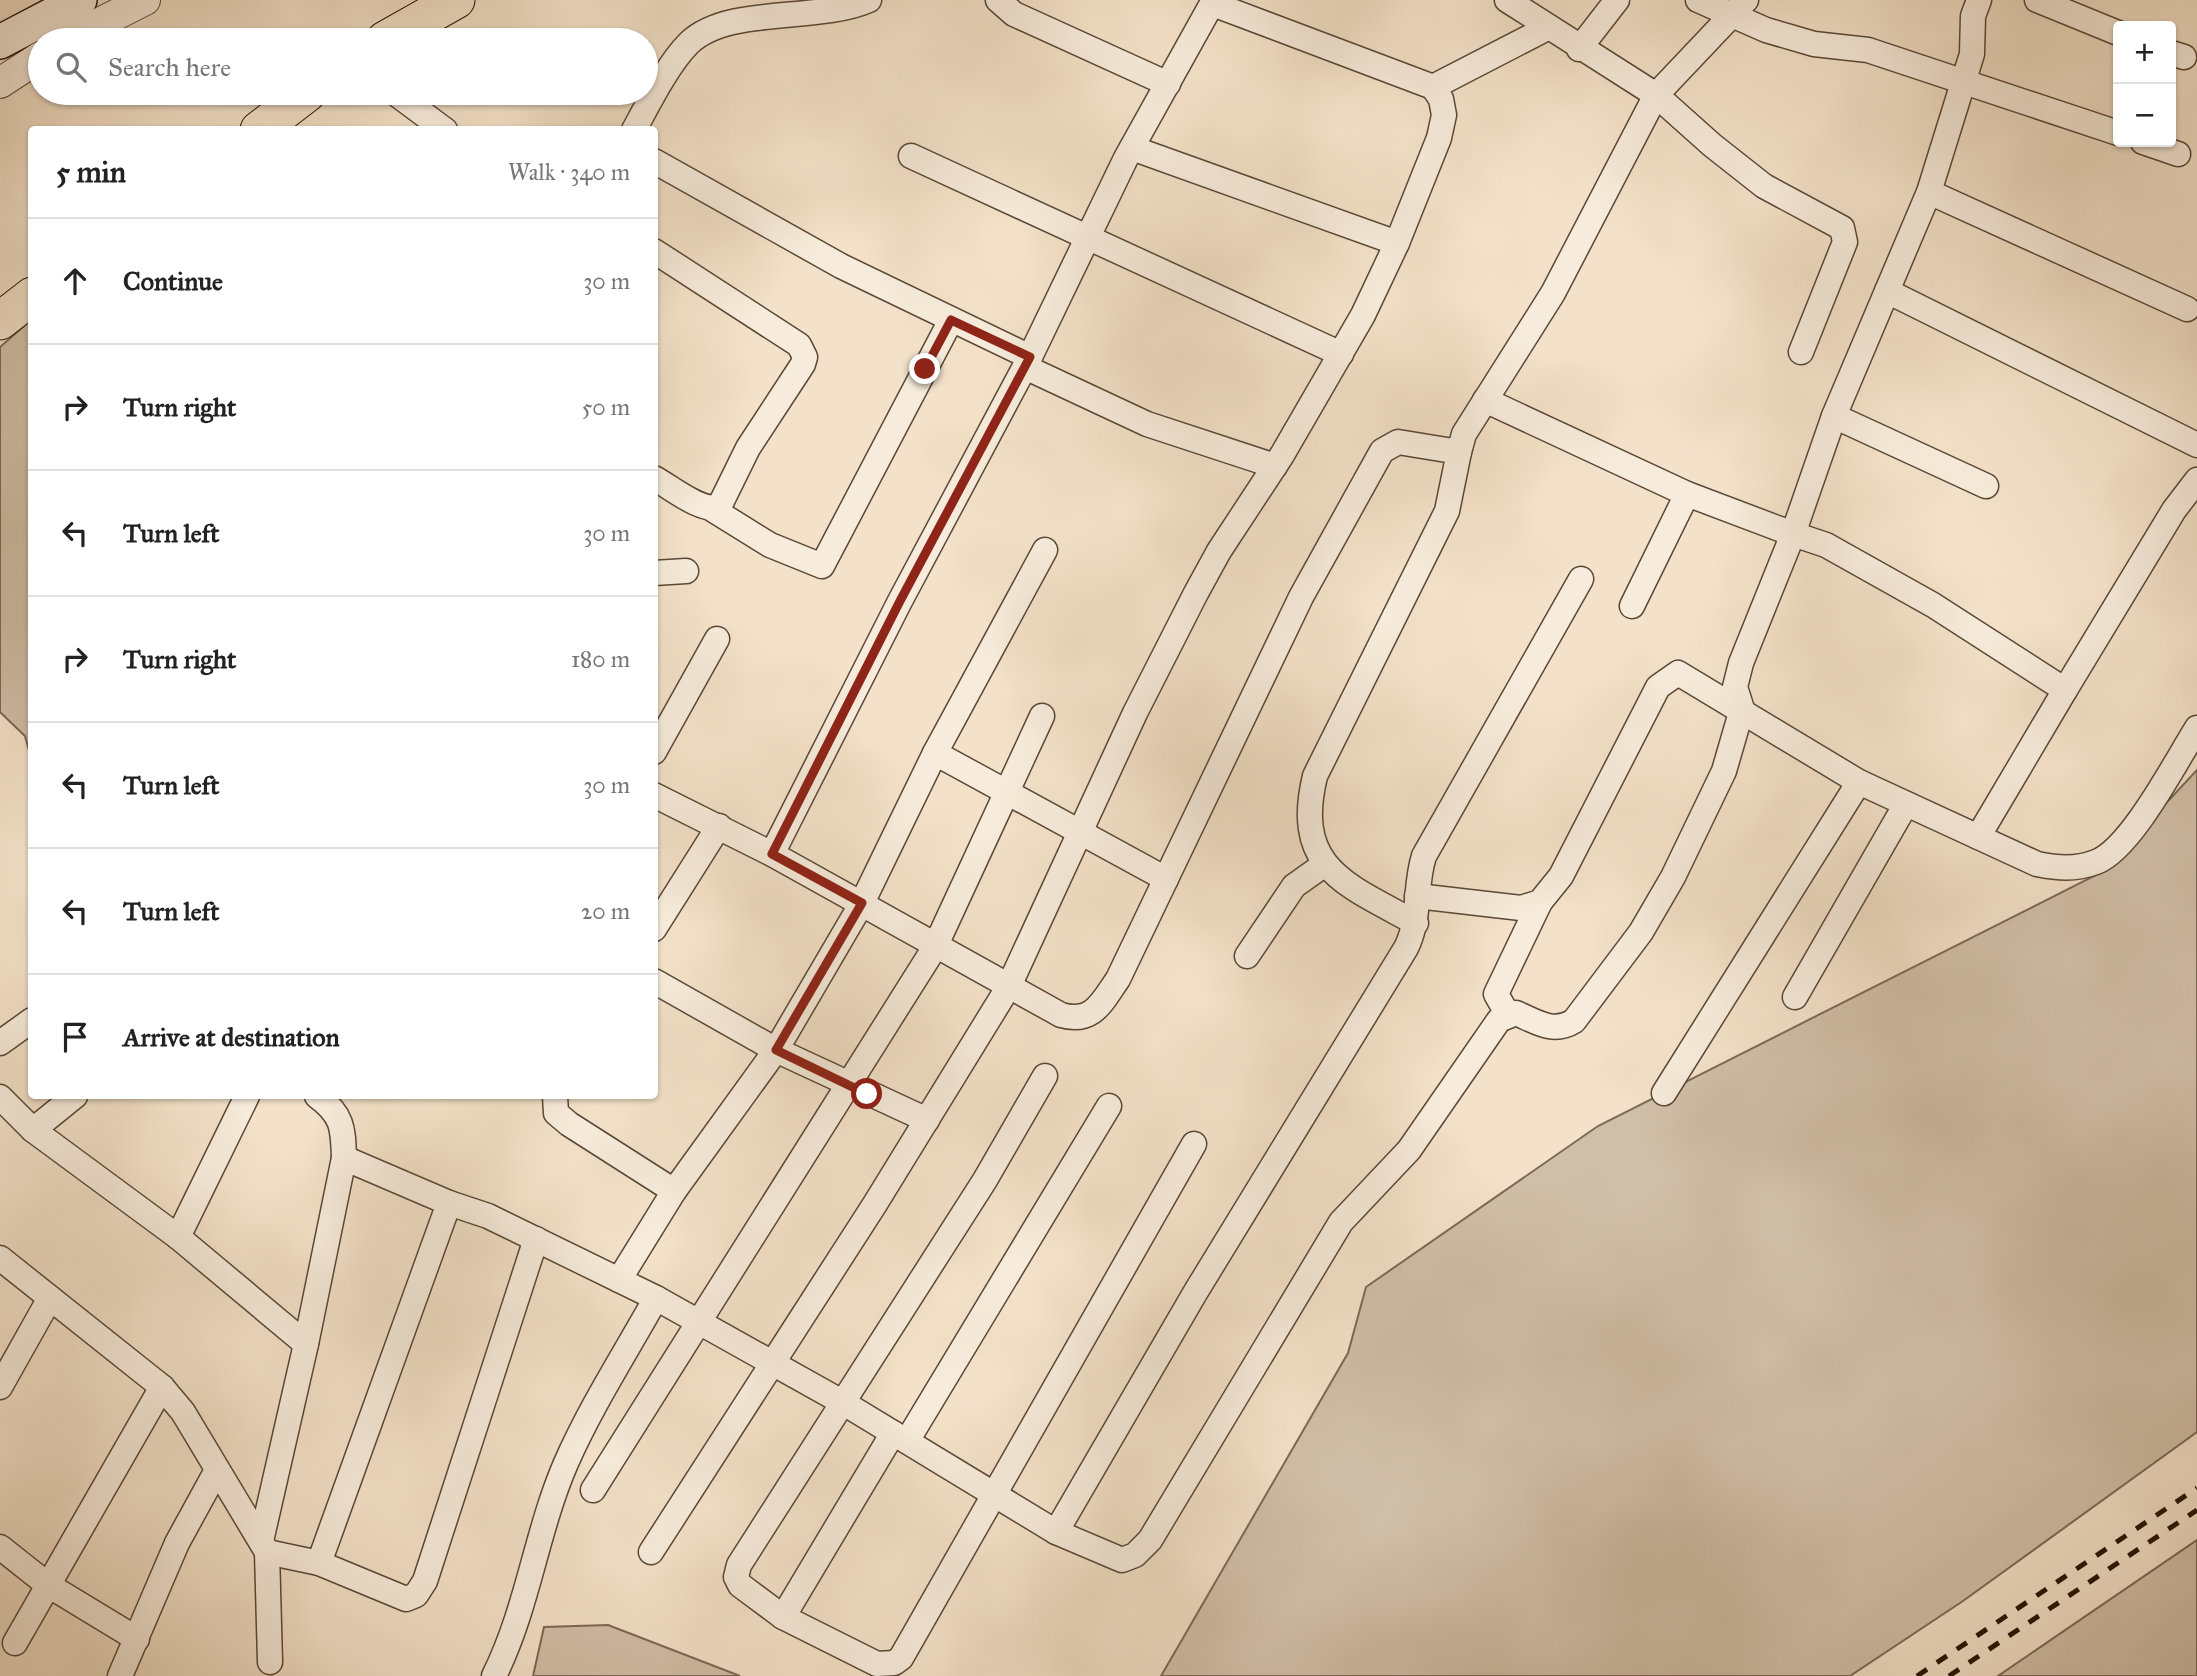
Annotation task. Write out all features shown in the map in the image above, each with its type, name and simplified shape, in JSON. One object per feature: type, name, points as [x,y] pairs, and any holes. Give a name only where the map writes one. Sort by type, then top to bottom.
[{"type":"main road","points":[[0,42],[80,0]]},
{"type":"main road","points":[[406,28],[456,0]]},
{"type":"main road","points":[[264,126],[291,105]]},
{"type":"main road","points":[[0,321],[28,299]]},
{"type":"street","points":[[90,28],[145,0]]},
{"type":"street","points":[[658,92],[688,44],[706,30],[743,21],[848,9],[869,0]]},
{"type":"street","points":[[998,0],[1014,14],[1168,84]]},
{"type":"street","points":[[1507,0],[1579,49],[1656,94],[1747,174],[1842,229],[1845,242],[1801,352]]},
{"type":"street","points":[[1579,49],[1617,0]]},
{"type":"street","points":[[1698,0],[1739,9],[1814,44],[1868,50],[2113,131]]},
{"type":"street","points":[[344,1158],[449,1203],[488,1216],[656,1298],[842,1402],[1056,1532],[1122,1560],[1135,1555],[1150,1540],[1341,1222],[1409,1150],[1499,1020],[1516,1013],[1552,1028],[1562,1028],[1574,1021],[1641,932],[1673,877],[1724,771],[1742,709],[1735,687],[1741,663],[1793,534],[1834,416],[1929,191],[1972,54],[1973,16],[1979,0]]},
{"type":"street","points":[[2037,0],[2113,31]]},
{"type":"street","points":[[651,1552],[927,1120],[1009,986],[1196,593],[1219,551],[1275,466],[1341,354],[1397,243],[1439,138],[1444,115],[1441,99],[1433,87],[1213,2],[1132,148],[1027,362],[900,601],[772,854]]},
{"type":"street","points":[[1416,923],[1361,893],[1325,864],[1317,853],[1308,827],[1308,805],[1315,776],[1447,511],[1464,434],[1553,293],[1656,94],[1739,9]]},
{"type":"street","points":[[1433,87],[1549,27]]},
{"type":"street","points":[[0,83],[28,65]]},
{"type":"street","points":[[411,105],[439,126]]},
{"type":"street","points":[[637,126],[650,105]]},
{"type":"street","points":[[2158,147],[2178,154]]},
{"type":"street","points":[[1132,148],[1397,243]]},
{"type":"street","points":[[911,156],[1341,354]]},
{"type":"street","points":[[658,163],[841,266],[951,320],[1147,424],[1275,466]]},
{"type":"street","points":[[1929,191],[2194,305]]},
{"type":"street","points":[[658,254],[799,345],[805,356],[803,365],[748,448],[725,500],[719,507],[712,509]]},
{"type":"street","points":[[1887,291],[2197,445]]},
{"type":"street","points":[[658,480],[770,545],[822,566],[951,320]]},
{"type":"street","points":[[1485,400],[1688,494],[1826,545],[1933,605],[2065,690]]},
{"type":"street","points":[[1834,416],[1986,486]]},
{"type":"street","points":[[658,797],[772,854],[1061,1015],[1076,1020],[1089,1015],[1103,1002],[1118,979],[1301,597],[1382,451],[1398,442],[1459,452]]},
{"type":"street","points":[[1978,837],[2174,510],[2197,480]]},
{"type":"street","points":[[1632,606],[1688,494]]},
{"type":"street","points":[[619,1280],[674,1191],[776,1050],[862,903],[935,753],[1045,550]]},
{"type":"street","points":[[658,573],[685,571]]},
{"type":"street","points":[[1056,1532],[1195,1293],[1406,948],[1416,923],[1418,875],[1423,856],[1581,579]]},
{"type":"street","points":[[658,745],[717,639]]},
{"type":"street","points":[[1508,1015],[1496,994],[1540,902],[1561,876],[1658,687],[1678,673],[1742,709],[1859,782],[2036,864],[2066,869],[2098,862],[2127,839],[2197,728]]},
{"type":"street","points":[[593,1490],[935,947],[1042,716]]},
{"type":"street","points":[[935,753],[1166,879]]},
{"type":"street","points":[[1664,1093],[1859,782]]},
{"type":"street","points":[[1795,997],[1906,804]]},
{"type":"street","points":[[658,923],[719,826]]},
{"type":"street","points":[[1247,956],[1294,886],[1325,864]]},
{"type":"street","points":[[1418,895],[1521,908],[1540,902]]},
{"type":"street","points":[[658,983],[776,1050],[927,1120]]},
{"type":"street","points":[[0,1043],[28,1023]]},
{"type":"street","points":[[1045,1076],[985,1180],[739,1565],[736,1577],[740,1585],[783,1617],[877,1664],[894,1663],[901,1658],[1194,1144]]},
{"type":"street","points":[[0,1097],[33,1130],[178,1237],[306,1344]]},
{"type":"street","points":[[33,1130],[71,1099]]},
{"type":"street","points":[[178,1237],[246,1099]]},
{"type":"street","points":[[270,1662],[264,1547],[344,1158],[343,1127],[335,1112],[320,1099]]},
{"type":"street","points":[[555,1099],[556,1113],[569,1124],[674,1191]]},
{"type":"street","points":[[783,1617],[1109,1105]]},
{"type":"street","points":[[319,1563],[449,1203]]},
{"type":"street","points":[[0,1258],[162,1387],[183,1412],[264,1547],[319,1563],[406,1599],[416,1595],[425,1581],[536,1239]]},
{"type":"street","points":[[0,1387],[50,1298]]},
{"type":"street","points":[[494,1676],[519,1620],[532,1563],[566,1463],[656,1298]]},
{"type":"street","points":[[15,1643],[162,1387]]},
{"type":"street","points":[[120,1676],[177,1543],[217,1470]]},
{"type":"street","points":[[0,1547],[48,1585],[137,1639]]},
{"type":"shaded area","points":[[28,323],[28,747],[25,736],[0,712],[0,347]]},
{"type":"shaded area","points":[[2197,770],[2197,1432],[1963,1601],[1850,1676],[1161,1676],[1348,1353],[1366,1287],[1598,1126],[2102,872]]},
{"type":"shaded area","points":[[2197,1540],[2197,1676],[1998,1676]]},
{"type":"shaded area","points":[[608,1625],[740,1676],[533,1676],[544,1627]]},
{"type":"railway","points":[[1917,1676],[2197,1488]]},
{"type":"railway","points":[[1949,1676],[2197,1510]]},
{"type":"route","points":[[867,1094],[776,1050],[862,903],[772,854],[900,601],[1030,357],[951,320],[925,369]]}]
